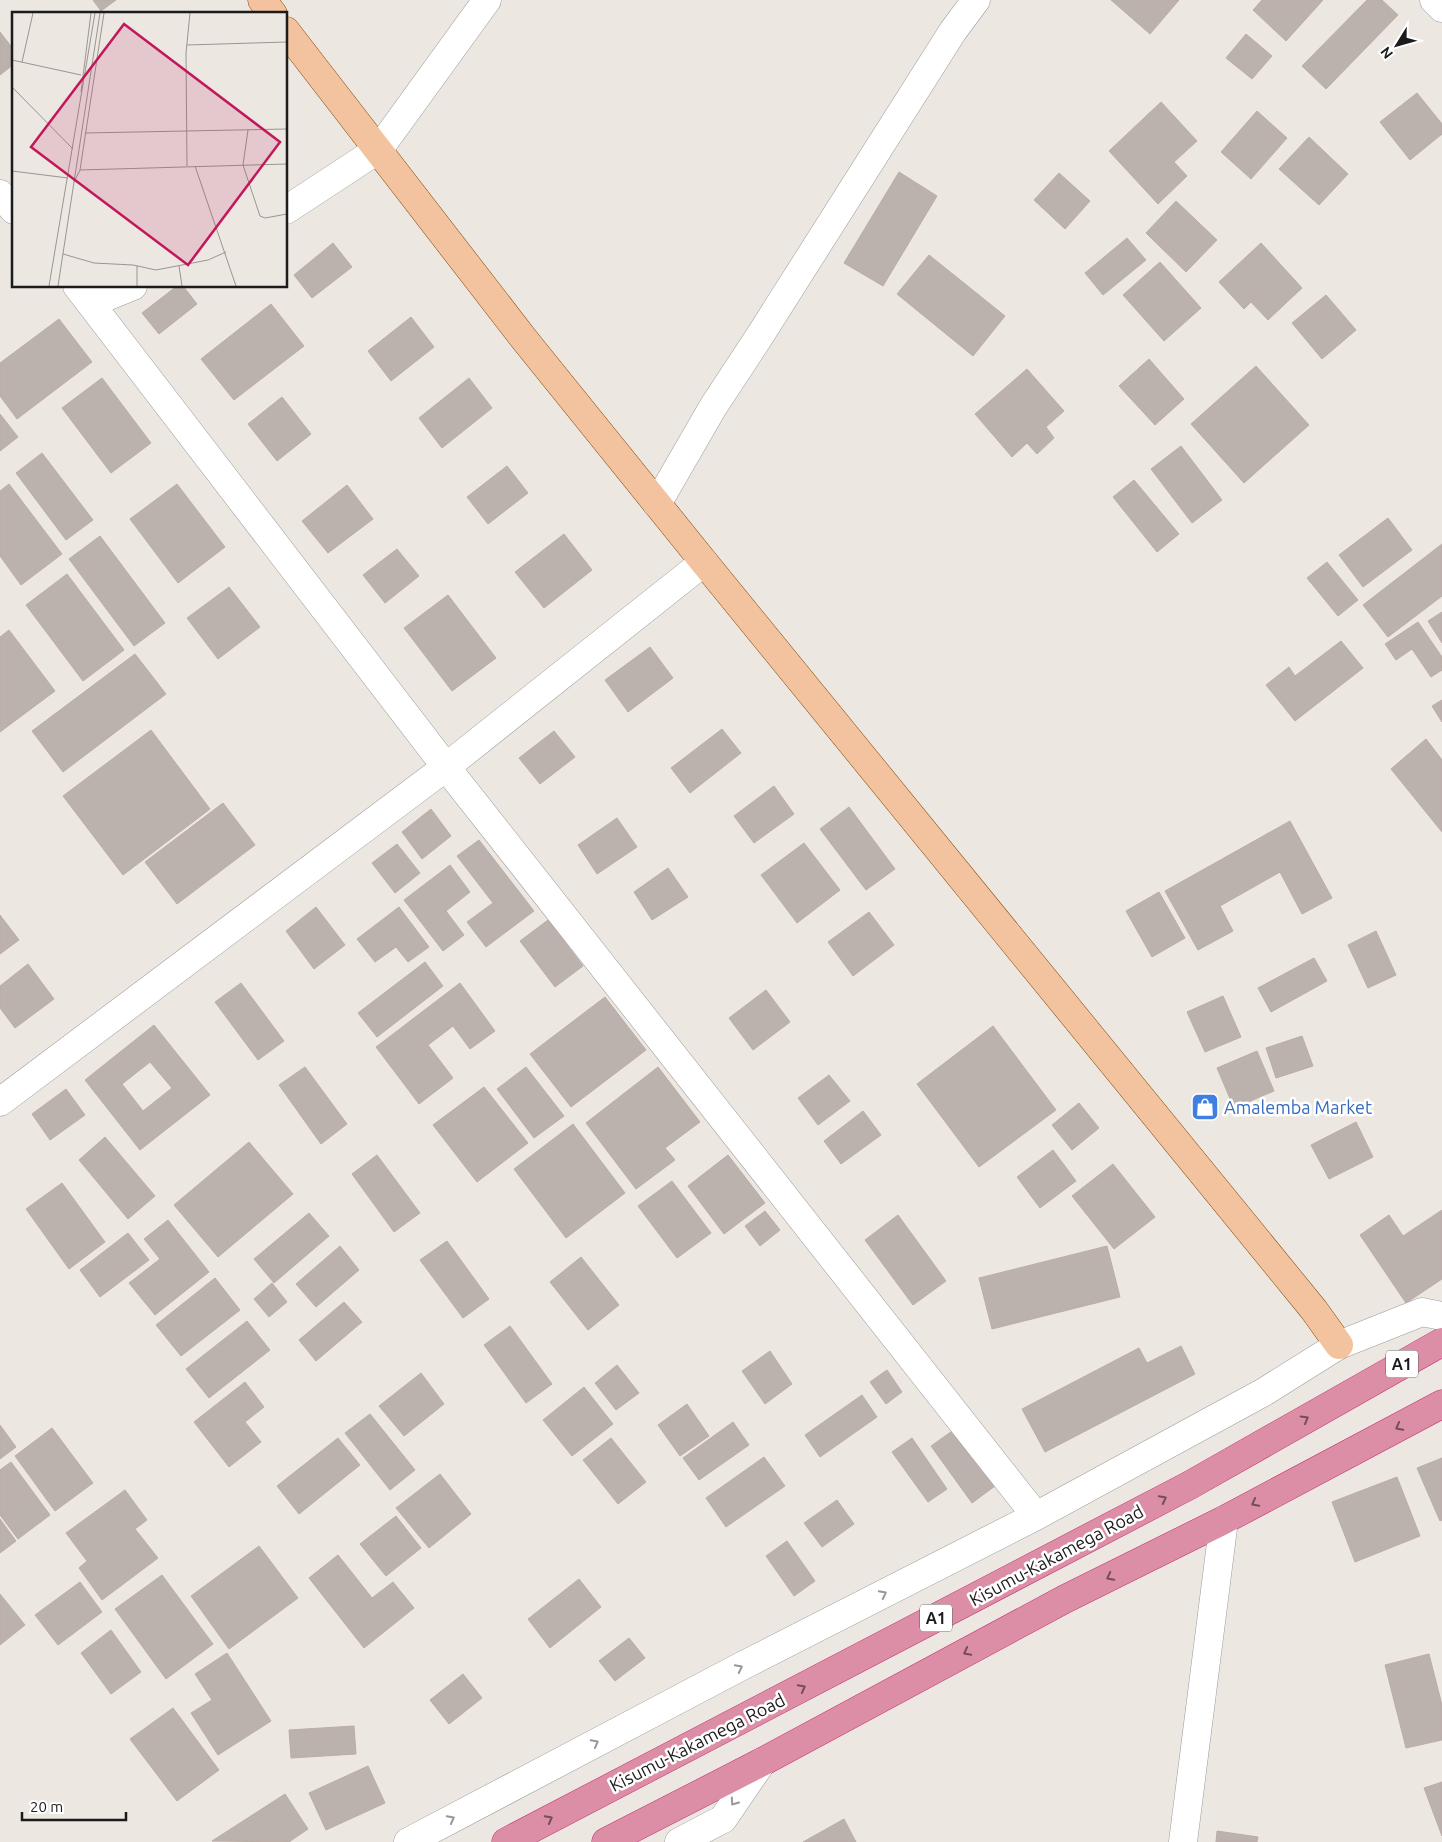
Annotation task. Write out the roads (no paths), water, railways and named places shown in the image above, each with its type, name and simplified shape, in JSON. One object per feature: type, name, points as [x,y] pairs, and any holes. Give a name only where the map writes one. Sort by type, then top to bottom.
[{"type":"highway","name":"Kisumu-Kakamega Road","points":[[506,1842],[1190,1485],[1442,1342]]},
{"type":"highway","name":"A1","points":[[606,1842],[762,1762],[1065,1599],[1224,1520],[1442,1404]]},
{"type":"main road","points":[[262,0],[271,12]]},
{"type":"main road","points":[[288,34],[524,339],[1308,1302],[1339,1345]]},
{"type":"street","points":[[288,209],[379,149],[487,0]]},
{"type":"street","points":[[657,504],[712,407],[759,337],[953,32],[976,0]]},
{"type":"street","points":[[1434,0],[1442,8]]},
{"type":"street","points":[[0,194],[12,208]]},
{"type":"street","points":[[122,288],[84,295],[446,767],[1036,1516]]},
{"type":"street","points":[[0,1102],[446,767],[704,562]]},
{"type":"street","points":[[408,1842],[740,1667],[1036,1516],[1264,1392],[1339,1345],[1422,1312],[1442,1316]]},
{"type":"street","points":[[1183,1842],[1224,1520]]},
{"type":"street","points":[[678,1842],[722,1818],[762,1762]]},
{"type":"place","name":"Amalemba Market","points":[[1205,1107]]}]
